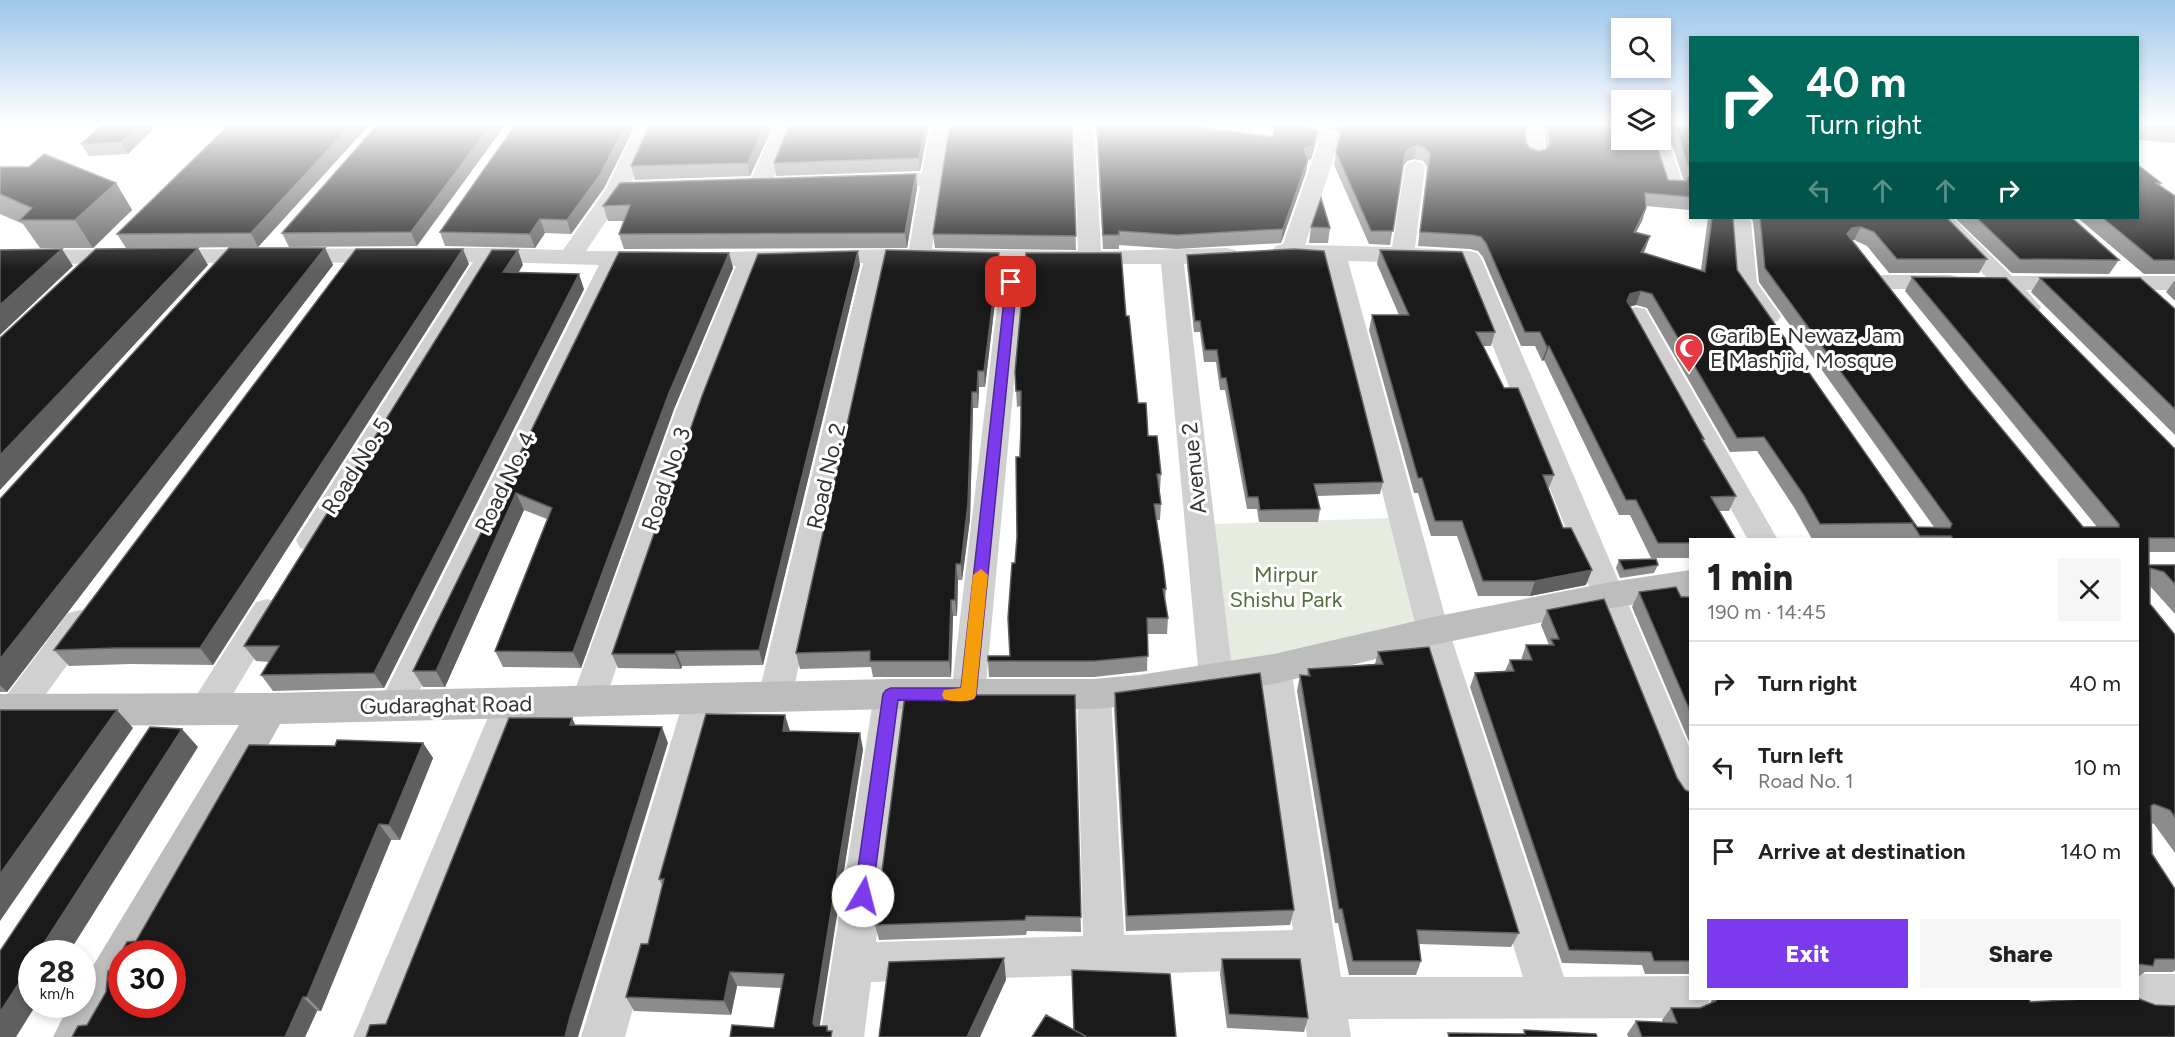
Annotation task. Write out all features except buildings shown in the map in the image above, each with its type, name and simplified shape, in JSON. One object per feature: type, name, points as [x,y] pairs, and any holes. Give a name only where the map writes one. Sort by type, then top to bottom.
[{"type":"street","points":[[569,258],[617,189],[625,172]]},
{"type":"street","points":[[760,184],[765,172]]},
{"type":"street","points":[[920,256],[933,172]]},
{"type":"street","points":[[1086,172],[1090,258]]},
{"type":"street","points":[[1292,251],[1319,172]]},
{"type":"street","points":[[1403,254],[1414,172]]},
{"type":"street","points":[[1668,172],[1672,187]]},
{"type":"street","points":[[852,182],[932,179]]},
{"type":"street","points":[[736,185],[783,183]]},
{"type":"street","points":[[617,189],[641,188]]},
{"type":"street","points":[[1942,219],[2045,324]]},
{"type":"street","points":[[1740,222],[1745,283],[1785,340]]},
{"type":"street","points":[[75,281],[126,233]]},
{"type":"street","points":[[265,256],[281,238]]},
{"type":"street","points":[[0,257],[356,255],[432,246],[489,255],[569,258],[751,259],[920,256],[1014,259],[1172,258],[1244,254]]},
{"type":"street","points":[[1268,252],[1403,254],[1469,258],[1611,595],[1689,789]]},
{"type":"street","points":[[1334,254],[1433,631],[1550,997]]},
{"type":"street","points":[[335,282],[356,255]]},
{"type":"street","name":"Road No. 5","points":[[298,560],[489,255]]},
{"type":"street","points":[[208,282],[232,256]]},
{"type":"street","name":"Road No. 2","points":[[775,697],[876,256]]},
{"type":"street","name":"Road No. 4","points":[[395,706],[614,258]]},
{"type":"street","name":"Avenue 2","points":[[1172,258],[1216,678]]},
{"type":"street","name":"Road No. 3","points":[[588,701],[690,410],[751,259]]},
{"type":"street","points":[[968,695],[1014,259]]},
{"type":"street","points":[[2112,260],[2159,302]]},
{"type":"street","points":[[1905,310],[1876,273],[2005,283],[2175,283]]},
{"type":"street","points":[[1636,314],[1762,538]]},
{"type":"street","name":"Gudaraghat Road","points":[[8,710],[269,709],[891,694],[1094,694],[1139,690],[1274,669],[1433,631],[1611,595],[1689,583]]},
{"type":"street","points":[[206,709],[280,590]]},
{"type":"street","points":[[8,710],[99,597]]},
{"type":"street","points":[[1274,669],[1326,1017],[1550,997],[1689,997]]},
{"type":"street","points":[[842,1037],[891,694]]},
{"type":"street","points":[[1094,694],[1104,956]]},
{"type":"street","points":[[603,1037],[701,699]]},
{"type":"street","points":[[375,1037],[511,703]]},
{"type":"street","points":[[142,748],[168,709]]},
{"type":"street","points":[[134,940],[269,709]]},
{"type":"street","points":[[853,963],[1316,950]]},
{"type":"street","points":[[77,1037],[108,985]]},
{"type":"street","points":[[2139,996],[2175,995]]},
{"type":"green space","name":"Mirpur Shishu Park","points":[[1391,518],[1418,624],[1228,667],[1213,524]]},
{"type":"slow traffic","points":[[950,695],[968,695],[981,575]]},
{"type":"place","name":"Garib E Newaz Jam E Mashjid, Mosque","points":[[1689,374]]},
{"type":"route","points":[[863,896],[891,694],[968,695],[1011,282]]}]
